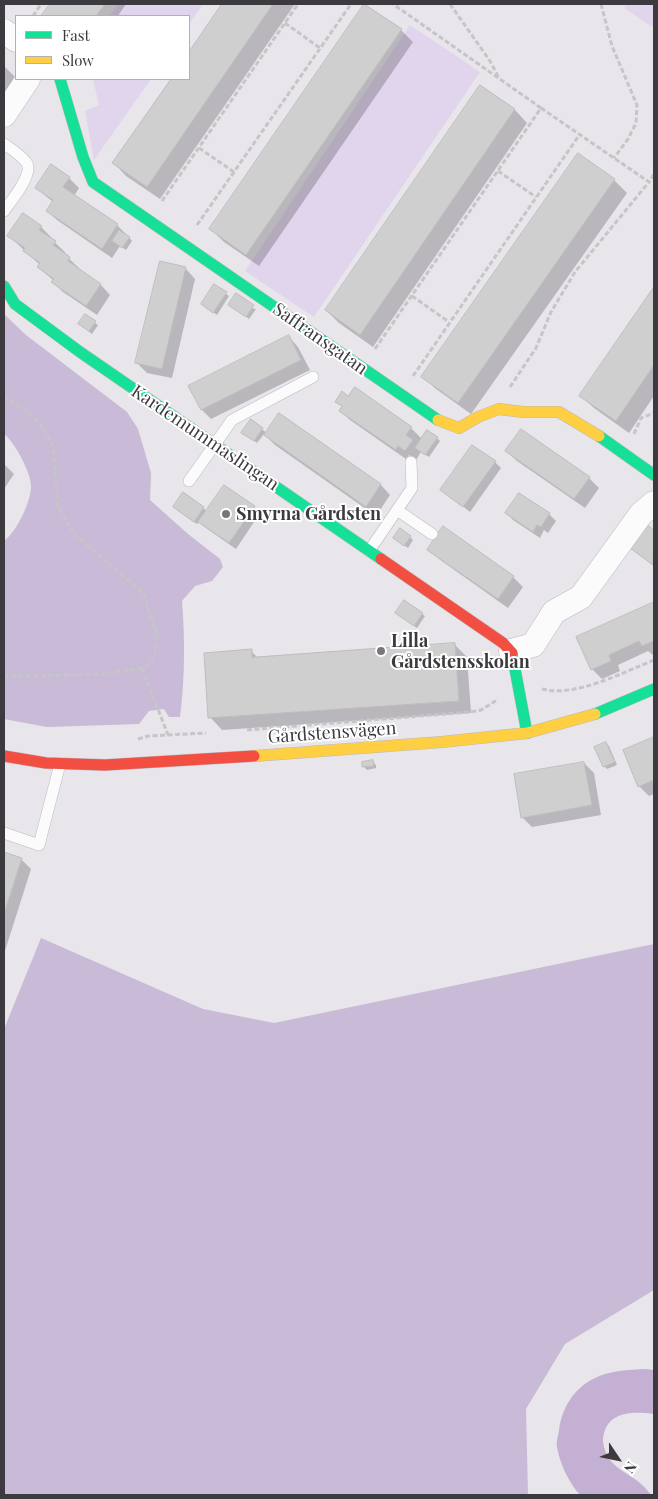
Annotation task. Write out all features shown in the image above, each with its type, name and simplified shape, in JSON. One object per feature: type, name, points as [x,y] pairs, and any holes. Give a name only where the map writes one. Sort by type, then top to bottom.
[{"type":"street","points":[[4,31],[15,39]]},
{"type":"street","points":[[4,116],[27,80]]},
{"type":"street","name":"Saffransgatan","points":[[60,80],[68,98],[87,169],[93,182],[442,423],[458,428],[478,417],[499,409],[524,412],[559,412],[584,426],[654,475]]},
{"type":"street","name":"Kardemummaslingan","points":[[4,286],[15,304],[80,352],[503,642],[511,651]]},
{"type":"street","points":[[527,733],[514,658],[511,651],[533,645],[554,612],[581,597],[641,514],[654,502]]},
{"type":"street","name":"Gårdstensvägen","points":[[4,756],[46,763],[105,764],[177,761],[442,742],[527,733],[600,712],[654,688]]},
{"type":"lane","points":[[4,144],[16,152],[27,163],[29,169],[24,182],[4,211]]},
{"type":"lane","points":[[189,481],[232,420],[313,377]]},
{"type":"lane","points":[[369,550],[412,488],[410,462]]},
{"type":"lane","points":[[397,510],[432,534]]},
{"type":"lane","points":[[4,833],[39,845],[60,763]]},
{"type":"path","points":[[34,15],[41,4]]},
{"type":"path","points":[[157,208],[298,4]]},
{"type":"path","points":[[192,233],[350,4]]},
{"type":"path","points":[[393,4],[649,182]]},
{"type":"path","points":[[450,4],[490,61],[499,78]]},
{"type":"path","points":[[601,4],[612,46],[637,105],[636,123],[628,139],[614,158]]},
{"type":"path","points":[[285,23],[320,48]]},
{"type":"path","points":[[370,357],[541,108]]},
{"type":"path","points":[[411,378],[580,134]]},
{"type":"path","points":[[198,148],[234,172]]},
{"type":"path","points":[[498,171],[536,197]]},
{"type":"path","points":[[506,392],[536,348],[551,312],[575,272],[654,174]]},
{"type":"path","points":[[412,296],[449,322]]},
{"type":"path","points":[[4,396],[25,410],[42,425],[53,446],[58,506],[74,534],[144,594],[157,635],[156,651],[151,663],[142,668],[103,674],[4,675]]},
{"type":"path","points":[[241,731],[470,712],[481,710],[502,698],[539,688],[549,691],[564,691],[606,680],[654,660]]},
{"type":"path","points":[[142,668],[168,735]]},
{"type":"path","points":[[131,741],[148,736],[213,733]]},
{"type":"shaded area","points":[[118,4],[203,4],[190,23],[190,15],[110,15]]},
{"type":"shaded area","points":[[627,4],[654,4],[654,28],[624,8]]},
{"type":"shaded area","points":[[410,25],[480,72],[314,317],[245,271]]},
{"type":"shaded area","points":[[93,80],[150,80],[94,160],[85,111],[99,105]]},
{"type":"shaded area","points":[[4,314],[26,335],[127,412],[138,429],[151,473],[150,500],[188,534],[220,559],[223,567],[212,581],[195,586],[182,601],[184,659],[180,717],[169,717],[164,709],[149,711],[139,724],[47,727],[4,719],[4,541],[9,537],[22,517],[28,502],[31,483],[22,460],[13,444],[4,434]]},
{"type":"shaded area","points":[[41,938],[203,1009],[274,1023],[654,944],[654,1290],[565,1344],[526,1409],[528,1495],[4,1495],[4,1029]]},
{"type":"shaded area","points":[[654,1370],[654,1414],[629,1413],[621,1415],[609,1423],[603,1439],[607,1456],[610,1460],[652,1495],[580,1495],[566,1473],[557,1447],[560,1423],[565,1408],[580,1388],[599,1376],[612,1372]]},
{"type":"building","points":[[50,4],[105,4],[97,15],[42,15]]},
{"type":"building","points":[[222,4],[273,4],[147,187],[112,163],[170,80],[190,80],[190,51]]},
{"type":"building","points":[[364,4],[402,29],[246,255],[209,229]]},
{"type":"building","points":[[480,85],[515,109],[360,335],[325,310]]},
{"type":"building","points":[[578,153],[615,179],[458,403],[421,377]]},
{"type":"building","points":[[51,164],[70,177],[63,187],[118,224],[102,249],[46,211],[53,200],[35,188]]},
{"type":"building","points":[[23,213],[42,226],[39,230],[56,241],[53,245],[70,257],[68,261],[101,284],[86,306],[51,282],[54,279],[37,267],[40,263],[23,251],[25,248],[7,236]]},
{"type":"building","points":[[119,230],[130,237],[122,248],[112,241]]},
{"type":"building","points":[[160,261],[186,267],[162,369],[135,363]]},
{"type":"building","points":[[214,284],[227,292],[213,313],[201,304]]},
{"type":"building","points":[[654,287],[654,365],[616,421],[579,396]]},
{"type":"building","points":[[236,293],[254,305],[246,317],[228,305]]},
{"type":"building","points":[[85,314],[96,321],[89,331],[78,324]]},
{"type":"building","points":[[289,335],[301,360],[201,410],[188,386]]},
{"type":"building","points":[[355,387],[412,427],[406,435],[413,440],[405,451],[398,446],[396,450],[339,411],[342,406],[335,402],[342,391],[348,396]]},
{"type":"building","points":[[279,413],[381,484],[366,507],[264,435]]},
{"type":"building","points":[[251,419],[263,428],[254,441],[241,433]]},
{"type":"building","points":[[521,429],[590,477],[574,499],[505,451]]},
{"type":"building","points":[[427,430],[438,437],[425,455],[415,448]]},
{"type":"building","points":[[472,445],[496,461],[463,507],[440,490]]},
{"type":"building","name":"Smyrna Gårdsten","points":[[224,485],[255,506],[229,543],[198,522]]},
{"type":"building","points":[[183,492],[204,507],[194,522],[173,507]]},
{"type":"building","points":[[519,493],[550,513],[541,527],[537,525],[533,532],[505,513]]},
{"type":"building","points":[[646,524],[654,530],[653,565],[630,548]]},
{"type":"building","points":[[443,526],[514,576],[498,599],[427,550]]},
{"type":"building","points":[[400,528],[411,536],[404,546],[393,538]]},
{"type":"building","points":[[404,600],[423,613],[414,626],[395,613]]},
{"type":"building","points":[[654,602],[654,641],[642,646],[639,641],[609,655],[611,661],[591,670],[576,637]]},
{"type":"building","points":[[455,643],[459,701],[208,718],[204,653],[252,649],[252,657]]},
{"type":"building","points":[[326,731],[327,737],[315,738],[315,733]]},
{"type":"building","points":[[654,737],[654,780],[638,787],[623,750]]},
{"type":"building","points":[[606,742],[615,762],[603,767],[594,747]]},
{"type":"building","points":[[373,760],[374,766],[362,767],[362,762]]},
{"type":"building","points":[[584,762],[592,805],[521,818],[514,774]]},
{"type":"building","points":[[4,852],[22,858],[4,914]]},
{"type":"traffic: fast","points":[[60,80],[83,157],[93,182],[438,420]]},
{"type":"traffic: fast","points":[[4,286],[15,304],[80,352],[381,559]]},
{"type":"traffic: fast","points":[[599,436],[654,475]]},
{"type":"traffic: fast","points":[[512,653],[527,733]]},
{"type":"traffic: fast","points":[[595,714],[654,689]]},
{"type":"traffic: slow","points":[[438,420],[459,428],[478,417],[499,409],[523,412],[559,412],[599,436]]},
{"type":"traffic: slow","points":[[254,756],[442,742],[527,733],[595,714]]},
{"type":"traffic: jam","points":[[381,559],[503,643],[512,653]]},
{"type":"traffic: jam","points":[[4,756],[46,763],[105,765],[254,756]]},
{"type":"place","name":"Smyrna Gårdsten","points":[[226,514]]},
{"type":"place","name":"Lilla Gårdstensskolan","points":[[381,651]]}]
